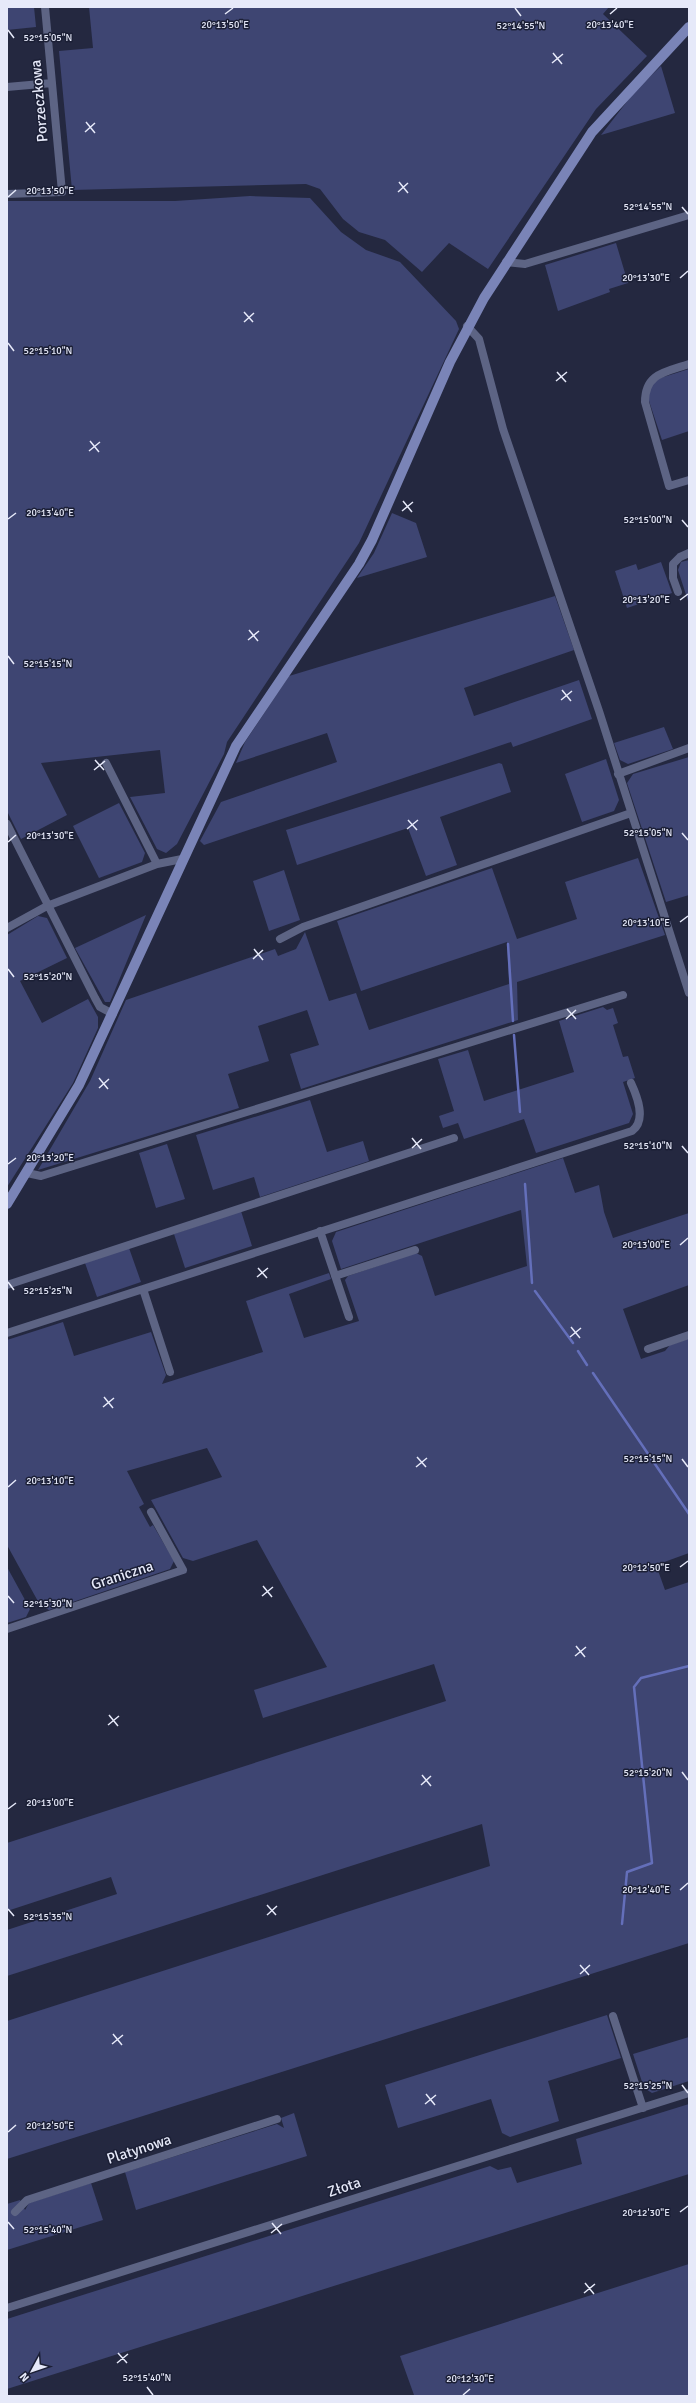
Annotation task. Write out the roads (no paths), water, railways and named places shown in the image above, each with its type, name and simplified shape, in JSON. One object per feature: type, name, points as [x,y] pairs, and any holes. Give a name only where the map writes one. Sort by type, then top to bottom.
[{"type":"street","name":"Porzeczkowa","points":[[7,194],[62,192],[45,7]]},
{"type":"street","points":[[7,1204],[79,1085],[113,1014],[182,859],[240,740],[362,558],[467,326],[506,262],[592,132],[689,27]]},
{"type":"street","points":[[7,87],[52,83]]},
{"type":"street","points":[[506,262],[525,264],[689,215]]},
{"type":"street","points":[[467,326],[479,339],[503,429],[686,976],[689,993]]},
{"type":"street","points":[[689,364],[654,377],[648,383],[645,390],[645,402],[669,486],[689,480]]},
{"type":"street","points":[[678,592],[673,578],[673,564],[680,557],[689,553]]},
{"type":"street","points":[[618,774],[689,748]]},
{"type":"street","points":[[106,763],[157,864]]},
{"type":"street","points":[[280,939],[303,927],[631,812]]},
{"type":"street","points":[[7,824],[100,1007],[113,1014]]},
{"type":"street","points":[[7,928],[48,906],[157,864],[182,859]]},
{"type":"street","points":[[26,1173],[32,1176],[41,1176],[623,995]]},
{"type":"street","points":[[7,1333],[632,1131],[636,1128],[640,1119],[639,1108],[630,1083]]},
{"type":"street","points":[[7,1285],[454,1138]]},
{"type":"street","points":[[320,1231],[349,1318]]},
{"type":"street","points":[[335,1276],[415,1250]]},
{"type":"street","points":[[143,1289],[170,1372]]},
{"type":"street","points":[[648,1349],[689,1335]]},
{"type":"street","name":"Graniczna","points":[[7,1629],[183,1570],[150,1512]]},
{"type":"street","points":[[613,2016],[643,2108]]},
{"type":"street","name":"Złota","points":[[7,2308],[689,2093]]},
{"type":"street","name":"Platynowa","points":[[15,2212],[27,2200],[277,2119]]},
{"type":"waterway","points":[[508,944],[513,1021]]},
{"type":"waterway","points":[[514,1035],[520,1112]]},
{"type":"waterway","points":[[525,1184],[532,1283]]},
{"type":"waterway","points":[[535,1291],[573,1343]]},
{"type":"waterway","points":[[578,1351],[587,1365]]},
{"type":"waterway","points":[[593,1373],[689,1514]]},
{"type":"waterway","points":[[622,1924],[627,1872],[652,1863],[634,1687],[641,1678],[689,1666]]}]
